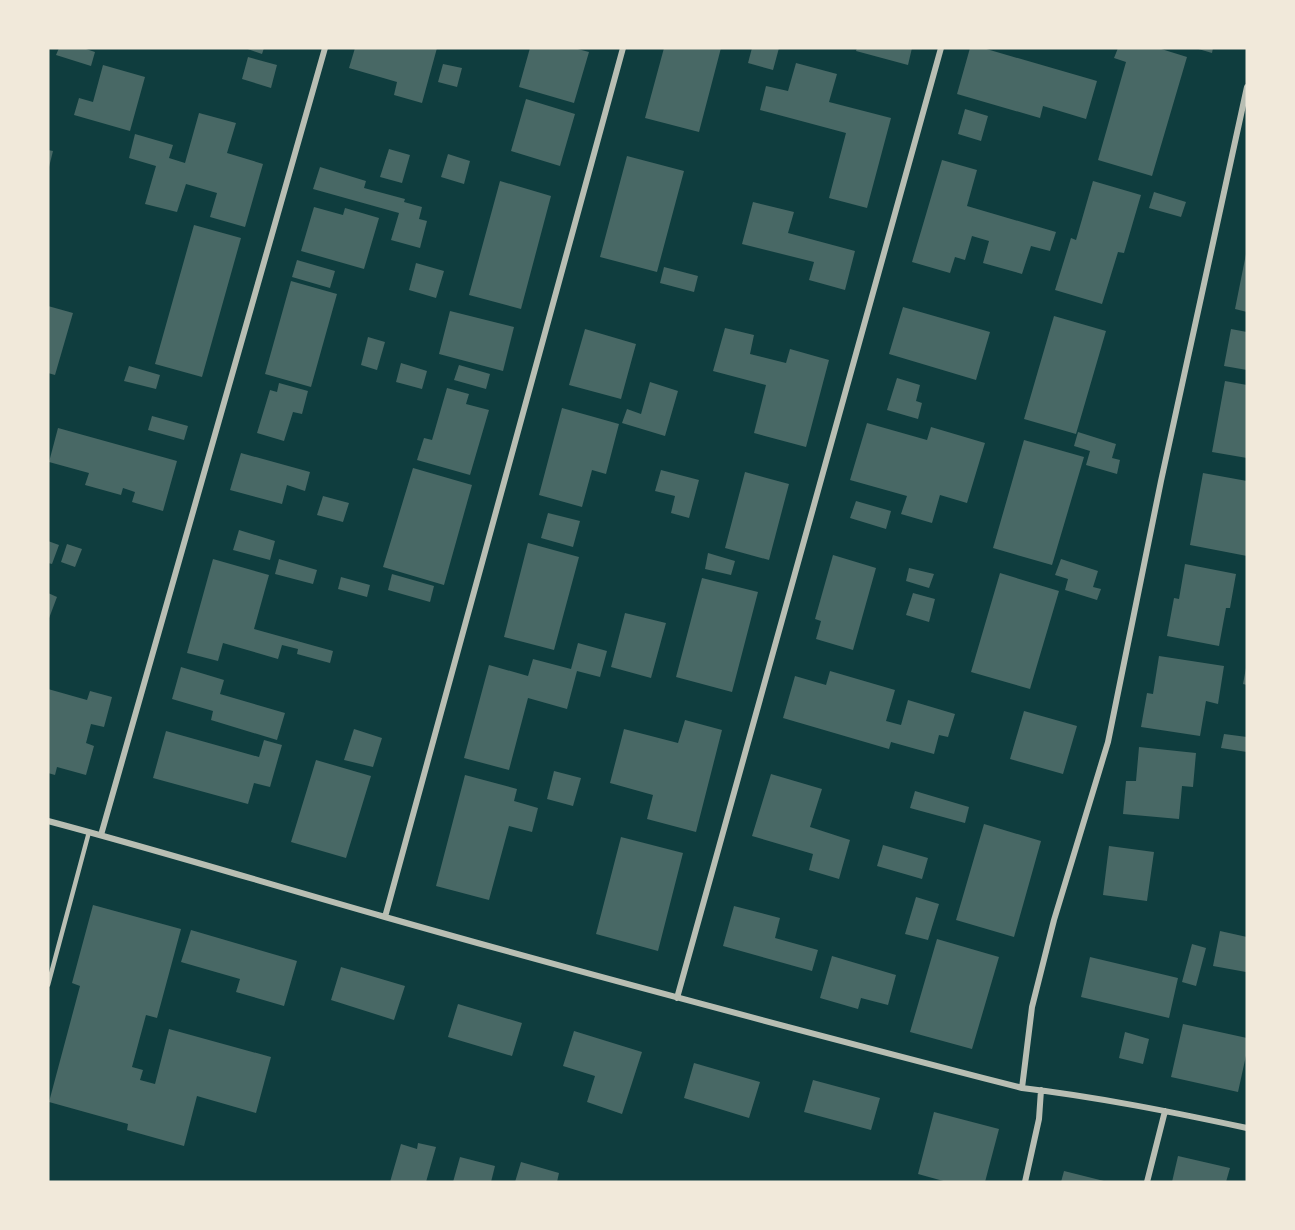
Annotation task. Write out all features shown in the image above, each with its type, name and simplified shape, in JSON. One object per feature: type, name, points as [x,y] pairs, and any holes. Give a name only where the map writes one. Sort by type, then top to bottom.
[{"type":"street","points":[[101,835],[326,48]]},
{"type":"street","points":[[385,917],[623,48]]},
{"type":"street","points":[[677,998],[941,48]]},
{"type":"street","points":[[1022,1088],[1032,1007],[1054,920],[1108,742],[1161,481],[1247,87]]},
{"type":"street","points":[[48,821],[677,998],[1022,1088],[1165,1111],[1247,1128]]},
{"type":"street","points":[[1025,1182],[1039,1119],[1041,1090]]},
{"type":"street","points":[[1147,1182],[1165,1111]]},
{"type":"lane","points":[[48,985],[89,832]]},
{"type":"building","points":[[59,48],[87,48],[95,52],[91,66],[56,55]]},
{"type":"building","points":[[245,48],[264,48],[262,54]]},
{"type":"building","points":[[355,48],[437,48],[422,103],[394,95],[397,82],[349,68]]},
{"type":"building","points":[[530,48],[574,48],[589,52],[574,103],[519,87]]},
{"type":"building","points":[[664,48],[721,48],[699,132],[645,118]]},
{"type":"building","points":[[752,48],[779,48],[773,70],[748,63]]},
{"type":"building","points":[[857,48],[912,48],[908,65],[856,51]]},
{"type":"building","points":[[970,48],[983,48],[1097,81],[1086,119],[1043,106],[1040,118],[957,94]]},
{"type":"building","points":[[1118,48],[1158,48],[1187,57],[1152,176],[1098,160],[1126,62],[1114,58]]},
{"type":"building","points":[[1195,48],[1213,48],[1212,53]]},
{"type":"building","points":[[248,57],[277,65],[271,88],[242,79]]},
{"type":"building","points":[[796,63],[837,74],[829,102],[891,118],[867,208],[829,198],[846,133],[760,110],[766,86],[788,91]]},
{"type":"building","points":[[443,64],[462,68],[457,87],[438,82]]},
{"type":"building","points":[[103,65],[145,77],[130,131],[74,115],[79,98],[93,102]]},
{"type":"building","points":[[526,99],[575,114],[560,166],[511,151]]},
{"type":"building","points":[[965,109],[988,116],[981,141],[958,134]]},
{"type":"building","points":[[199,113],[236,123],[227,153],[263,164],[245,227],[210,217],[217,193],[186,184],[177,212],[145,204],[156,166],[129,158],[135,134],[173,145],[169,158],[185,163]]},
{"type":"building","points":[[389,149],[410,155],[402,183],[380,177]]},
{"type":"building","points":[[48,150],[53,151],[49,167],[48,167]]},
{"type":"building","points":[[448,154],[470,161],[464,184],[441,177]]},
{"type":"building","points":[[627,156],[684,171],[657,272],[600,257]]},
{"type":"building","points":[[942,160],[977,170],[967,206],[1056,232],[1050,251],[1031,246],[1022,274],[983,263],[989,241],[972,236],[965,260],[955,257],[950,273],[912,262]]},
{"type":"building","points":[[320,167],[366,181],[364,188],[405,199],[404,202],[422,207],[419,219],[427,221],[420,248],[391,240],[399,213],[313,189]]},
{"type":"building","points":[[500,181],[551,196],[521,309],[469,295]]},
{"type":"building","points":[[1093,181],[1141,195],[1124,253],[1118,252],[1102,304],[1055,290],[1071,238],[1076,240]]},
{"type":"building","points":[[1154,192],[1186,202],[1181,217],[1149,208]]},
{"type":"building","points":[[753,202],[794,212],[788,233],[855,251],[845,290],[809,280],[814,262],[742,244]]},
{"type":"building","points":[[314,207],[343,215],[345,208],[379,218],[364,269],[301,251]]},
{"type":"building","points":[[194,225],[241,238],[202,377],[155,364]]},
{"type":"building","points":[[1247,254],[1247,312],[1235,309]]},
{"type":"building","points":[[297,260],[335,271],[330,288],[292,277]]},
{"type":"building","points":[[416,263],[444,271],[436,298],[409,290]]},
{"type":"building","points":[[664,267],[698,276],[694,292],[660,283]]},
{"type":"building","points":[[291,281],[337,294],[311,387],[265,374]]},
{"type":"building","points":[[48,306],[73,313],[55,375],[48,373]]},
{"type":"building","points":[[903,307],[990,332],[976,380],[889,354]]},
{"type":"building","points":[[450,311],[514,327],[503,371],[439,354]]},
{"type":"building","points":[[1054,316],[1106,331],[1076,434],[1024,419]]},
{"type":"building","points":[[725,328],[754,335],[750,354],[786,363],[790,349],[829,360],[806,447],[754,433],[766,385],[713,371]]},
{"type":"building","points":[[585,329],[636,344],[621,399],[569,385]]},
{"type":"building","points":[[1231,329],[1247,332],[1247,370],[1224,366]]},
{"type":"building","points":[[368,337],[385,342],[377,370],[361,365]]},
{"type":"building","points":[[401,363],[427,371],[422,389],[396,382]]},
{"type":"building","points":[[459,365],[490,374],[486,389],[454,380]]},
{"type":"building","points":[[129,366],[160,375],[156,389],[124,381]]},
{"type":"building","points":[[897,378],[920,385],[916,401],[922,403],[918,419],[887,410]]},
{"type":"building","points":[[1225,381],[1247,385],[1247,458],[1212,452]]},
{"type":"building","points":[[650,382],[678,391],[665,436],[622,423],[627,409],[641,414]]},
{"type":"building","points":[[279,383],[308,391],[302,414],[293,412],[284,441],[257,433],[270,390],[277,392]]},
{"type":"building","points":[[447,388],[469,394],[466,404],[489,410],[470,475],[417,460],[424,438],[432,440]]},
{"type":"building","points":[[562,408],[619,424],[606,474],[592,470],[582,507],[539,495]]},
{"type":"building","points":[[152,416],[188,426],[184,440],[148,430]]},
{"type":"building","points":[[867,423],[927,440],[931,427],[985,443],[967,503],[940,495],[932,523],[901,514],[907,496],[850,480]]},
{"type":"building","points":[[58,428],[177,461],[163,511],[132,502],[135,492],[123,488],[121,495],[85,485],[89,473],[49,462]]},
{"type":"building","points":[[1078,432],[1116,444],[1112,458],[1120,460],[1117,474],[1086,465],[1090,451],[1074,446]]},
{"type":"building","points":[[1024,440],[1084,457],[1052,565],[993,548]]},
{"type":"building","points":[[241,453],[310,472],[305,491],[287,485],[282,504],[230,490]]},
{"type":"building","points":[[413,468],[472,485],[444,585],[383,567]]},
{"type":"building","points":[[661,470],[699,480],[689,518],[671,513],[675,496],[655,491]]},
{"type":"building","points":[[745,472],[789,484],[769,560],[725,548]]},
{"type":"building","points":[[1203,473],[1247,481],[1247,556],[1190,545]]},
{"type":"building","points":[[323,496],[349,503],[343,522],[317,515]]},
{"type":"building","points":[[856,501],[891,511],[886,529],[850,518]]},
{"type":"building","points":[[548,513],[580,521],[573,547],[541,538]]},
{"type":"building","points":[[239,530],[275,541],[270,560],[233,550]]},
{"type":"building","points":[[48,541],[59,545],[52,564],[48,563]]},
{"type":"building","points":[[528,543],[579,557],[554,650],[504,637]]},
{"type":"building","points":[[67,544],[82,549],[75,567],[61,562]]},
{"type":"building","points":[[708,553],[735,561],[731,575],[705,569]]},
{"type":"building","points":[[833,555],[876,568],[853,650],[816,639],[821,621],[815,619]]},
{"type":"building","points":[[213,559],[269,575],[254,629],[333,651],[330,663],[297,654],[298,649],[282,645],[278,659],[223,643],[218,661],[187,653]]},
{"type":"building","points":[[279,559],[317,570],[313,584],[275,574]]},
{"type":"building","points":[[1061,559],[1098,571],[1093,587],[1101,589],[1097,600],[1065,590],[1068,579],[1055,575]]},
{"type":"building","points":[[1185,564],[1236,574],[1230,608],[1226,608],[1219,646],[1167,636],[1174,598],[1179,599]]},
{"type":"building","points":[[909,568],[934,574],[929,588],[906,581]]},
{"type":"building","points":[[1000,573],[1059,591],[1030,689],[971,672]]},
{"type":"building","points":[[392,574],[434,586],[430,602],[388,590]]},
{"type":"building","points":[[341,577],[370,585],[367,597],[338,589]]},
{"type":"building","points":[[702,578],[758,592],[732,692],[676,677]]},
{"type":"building","points":[[48,593],[57,597],[48,621]]},
{"type":"building","points":[[913,593],[935,599],[929,622],[906,615]]},
{"type":"building","points":[[625,613],[666,623],[651,678],[611,667]]},
{"type":"building","points":[[578,643],[607,651],[600,677],[577,671],[567,709],[528,698],[509,770],[464,758],[489,665],[528,676],[533,659],[571,669]]},
{"type":"building","points":[[1159,656],[1224,666],[1218,704],[1206,701],[1200,736],[1141,727],[1147,693],[1153,694]]},
{"type":"building","points":[[181,667],[224,680],[220,694],[285,713],[277,740],[211,720],[213,711],[172,699]]},
{"type":"building","points":[[1247,668],[1247,685],[1243,684]]},
{"type":"building","points":[[830,671],[895,690],[886,721],[901,725],[908,700],[955,714],[948,737],[939,735],[934,754],[891,742],[889,749],[783,718],[795,676],[826,685]]},
{"type":"building","points":[[48,689],[87,700],[90,691],[112,697],[104,727],[91,724],[86,743],[94,746],[86,775],[57,767],[55,775],[48,773]]},
{"type":"building","points":[[1024,711],[1077,726],[1063,774],[1010,759]]},
{"type":"building","points":[[685,720],[722,730],[696,832],[647,819],[653,795],[610,783],[624,729],[678,743]]},
{"type":"building","points":[[354,729],[382,738],[373,767],[344,760]]},
{"type":"building","points":[[166,731],[259,757],[264,740],[282,745],[270,787],[254,783],[248,804],[153,778]]},
{"type":"building","points":[[1224,734],[1247,737],[1247,752],[1221,748]]},
{"type":"building","points":[[1139,747],[1196,753],[1193,787],[1182,786],[1179,819],[1123,814],[1126,781],[1136,781]]},
{"type":"building","points":[[316,760],[371,776],[346,858],[291,842]]},
{"type":"building","points":[[554,771],[581,778],[573,806],[547,799]]},
{"type":"building","points":[[771,774],[822,789],[810,827],[850,840],[839,879],[809,870],[813,854],[752,836]]},
{"type":"building","points":[[465,775],[517,789],[514,801],[538,808],[532,832],[509,826],[489,900],[436,886]]},
{"type":"building","points":[[915,791],[969,807],[965,823],[910,808]]},
{"type":"building","points":[[984,824],[1041,841],[1014,937],[956,920]]},
{"type":"building","points":[[621,837],[683,853],[658,951],[596,934]]},
{"type":"building","points":[[883,845],[928,858],[922,879],[877,866]]},
{"type":"building","points":[[1109,846],[1154,852],[1147,901],[1103,895]]},
{"type":"building","points":[[916,897],[939,904],[928,940],[905,934]]},
{"type":"building","points":[[93,905],[181,929],[157,1018],[146,1015],[132,1067],[143,1070],[140,1080],[155,1084],[169,1029],[271,1057],[256,1113],[197,1096],[184,1146],[127,1130],[128,1124],[49,1102],[80,986],[72,983]]},
{"type":"building","points":[[734,906],[780,918],[775,938],[818,950],[812,971],[723,946]]},
{"type":"building","points":[[191,930],[297,961],[284,1006],[236,992],[240,979],[181,962]]},
{"type":"building","points":[[1220,931],[1247,937],[1246,972],[1213,966]]},
{"type":"building","points":[[937,939],[999,957],[972,1049],[910,1032]]},
{"type":"building","points":[[1192,944],[1206,948],[1196,986],[1182,982]]},
{"type":"building","points":[[832,956],[896,975],[888,1005],[861,998],[858,1009],[820,998]]},
{"type":"building","points":[[1090,957],[1178,978],[1169,1018],[1081,997]]},
{"type":"building","points":[[341,967],[405,986],[394,1020],[331,1000]]},
{"type":"building","points":[[458,1004],[522,1023],[512,1056],[448,1037]]},
{"type":"building","points":[[1183,1024],[1247,1038],[1247,1051],[1238,1092],[1171,1077]]},
{"type":"building","points":[[574,1031],[642,1052],[622,1114],[587,1102],[595,1076],[563,1066]]},
{"type":"building","points":[[1125,1032],[1149,1039],[1143,1064],[1119,1058]]},
{"type":"building","points":[[694,1063],[760,1082],[749,1118],[684,1098]]},
{"type":"building","points":[[813,1080],[880,1098],[871,1130],[804,1112]]},
{"type":"building","points":[[934,1112],[999,1129],[985,1182],[947,1182],[918,1174]]},
{"type":"building","points":[[418,1143],[436,1147],[426,1182],[390,1182],[401,1144],[417,1149]]},
{"type":"building","points":[[1178,1156],[1230,1168],[1226,1182],[1172,1182]]},
{"type":"building","points":[[460,1157],[495,1166],[491,1182],[453,1182]]},
{"type":"building","points":[[521,1162],[559,1173],[557,1182],[515,1182]]},
{"type":"building","points":[[1064,1171],[1104,1181],[1104,1182],[1061,1182]]}]
